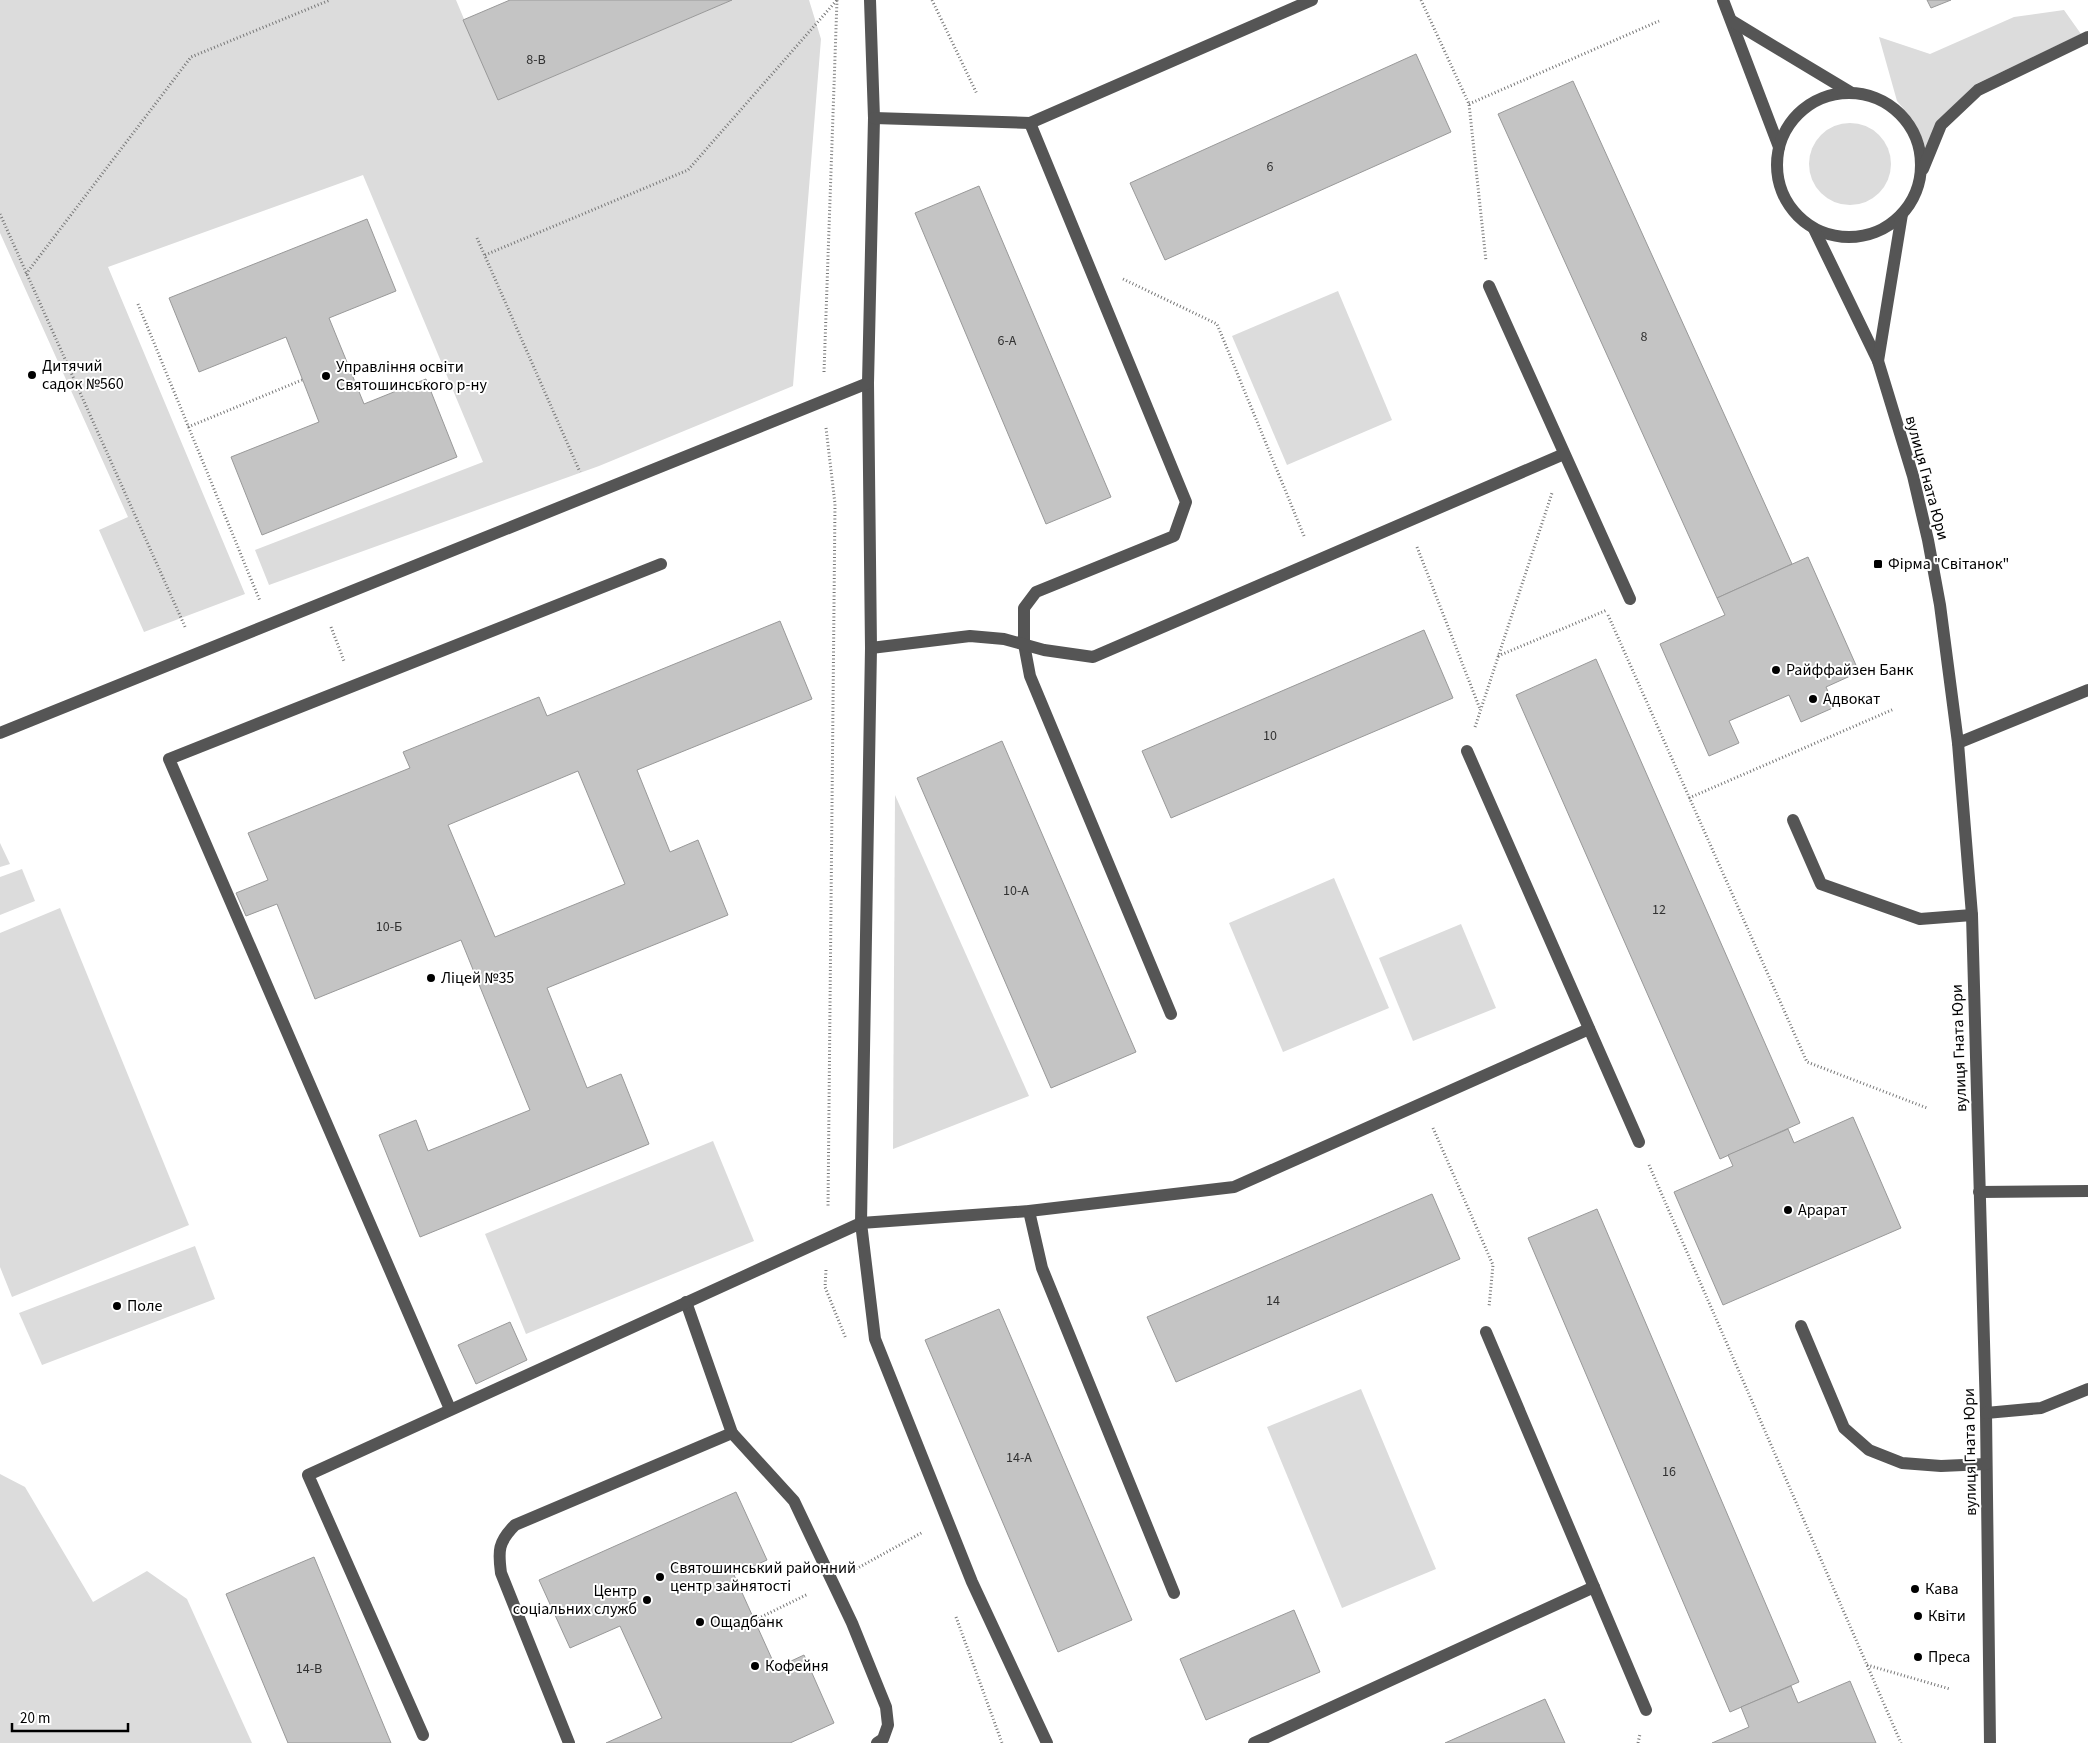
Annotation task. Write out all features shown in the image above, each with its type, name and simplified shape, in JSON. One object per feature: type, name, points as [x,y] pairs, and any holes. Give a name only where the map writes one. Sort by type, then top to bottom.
[{"type":"street","points":[[870,0],[874,118],[868,383],[871,648],[861,1223],[875,1339],[972,1582],[1047,1743]]},
{"type":"street","points":[[874,118],[1030,123],[1312,0]]},
{"type":"street","points":[[1723,0],[1779,147]]},
{"type":"street","points":[[1732,21],[1850,92],[1874,97],[1894,108],[1910,126],[1920,148],[1922,172]]},
{"type":"street","points":[[1850,92],[1826,96],[1805,107],[1789,125],[1779,147],[1777,170],[1783,194],[1795,214],[1814,229],[1837,236],[1861,236],[1883,229],[1902,214],[1916,194],[1922,172],[1942,125],[1978,90],[2088,38]]},
{"type":"street","points":[[1030,123],[1186,502],[1174,536],[1036,592],[1024,608],[1024,644],[1030,676],[1171,1014]]},
{"type":"street","name":"вулиця Гната Юри","points":[[1878,361],[1902,214]]},
{"type":"street","name":"вулиця Гната Юри","points":[[1814,229],[1878,361],[1913,476],[1928,540],[1940,605],[1958,743],[1972,915],[1986,1412],[1990,1743]]},
{"type":"street","points":[[1488,286],[1630,599]]},
{"type":"street","points":[[0,733],[868,383]]},
{"type":"street","points":[[871,648],[970,636],[1004,639],[1044,650],[1093,658],[1564,454]]},
{"type":"street","points":[[450,1409],[169,759],[661,564]]},
{"type":"street","points":[[1958,743],[2088,690]]},
{"type":"street","points":[[1467,751],[1639,1142]]},
{"type":"street","points":[[1793,820],[1821,884],[1920,919],[1972,915]]},
{"type":"street","points":[[423,1736],[308,1474],[861,1223],[1029,1211],[1234,1187],[1589,1029]]},
{"type":"street","points":[[1979,1192],[2088,1190]]},
{"type":"street","points":[[1029,1211],[1042,1268],[1174,1593]]},
{"type":"street","points":[[686,1302],[732,1432],[794,1501],[852,1623],[886,1707],[888,1725],[883,1739],[878,1743]]},
{"type":"street","points":[[1801,1326],[1844,1428],[1869,1450],[1902,1463],[1941,1466],[1986,1464]]},
{"type":"street","points":[[1486,1332],[1646,1710]]},
{"type":"street","points":[[1986,1412],[2041,1408],[2088,1389]]},
{"type":"street","points":[[569,1743],[501,1573],[499,1555],[503,1536],[514,1525],[732,1432]]},
{"type":"street","points":[[1254,1743],[1594,1587]]},
{"type":"path","points":[[26,274],[191,57],[330,0]]},
{"type":"path","points":[[485,255],[688,170],[837,0]]},
{"type":"path","points":[[932,0],[991,122]]},
{"type":"path","points":[[1421,0],[1469,104],[1488,286]]},
{"type":"path","points":[[1469,104],[1659,21]]},
{"type":"path","points":[[0,214],[197,654]]},
{"type":"path","points":[[477,238],[590,495]]},
{"type":"path","points":[[1087,262],[1218,324],[1315,562]]},
{"type":"path","points":[[138,304],[270,624]]},
{"type":"path","points":[[188,427],[302,380]]},
{"type":"path","points":[[1467,751],[1564,454]]},
{"type":"path","points":[[1407,522],[1480,710]]},
{"type":"path","points":[[1498,656],[1630,599]]},
{"type":"path","points":[[322,603],[353,686]]},
{"type":"path","points":[[1605,610],[1807,1062],[1927,1108]]},
{"type":"path","points":[[1689,798],[1894,708]]},
{"type":"path","points":[[1422,1103],[1493,1265],[1486,1332]]},
{"type":"path","points":[[1639,1142],[1901,1743]]},
{"type":"path","points":[[1867,1665],[1950,1689]]},
{"type":"shaded area","points":[[0,0],[456,0],[498,100],[732,0],[809,0],[821,39],[793,386],[599,466],[269,585],[255,550],[483,462],[363,175],[108,267],[245,594],[144,632],[99,530],[128,517],[0,233]]},
{"type":"shaded area","points":[[2064,10],[2081,34],[1976,84],[1937,121],[1925,150],[1924,143],[1913,120],[1897,101],[1879,37],[1930,54],[2014,17]]},
{"type":"shaded area","points":[[1850,123],[1866,126],[1879,135],[1888,148],[1891,164],[1888,180],[1879,193],[1866,202],[1850,205],[1834,202],[1821,193],[1812,180],[1809,164],[1812,148],[1821,135],[1834,126]]},
{"type":"shaded area","points":[[1338,291],[1392,420],[1287,465],[1232,336]]},
{"type":"shaded area","points":[[895,795],[1029,1096],[893,1149]]},
{"type":"shaded area","points":[[0,843],[10,864],[0,867]]},
{"type":"shaded area","points":[[22,869],[35,901],[0,915],[0,877]]},
{"type":"shaded area","points":[[1334,878],[1389,1008],[1283,1052],[1229,923]]},
{"type":"shaded area","points":[[60,908],[189,1225],[12,1297],[0,1267],[0,933]]},
{"type":"shaded area","points":[[1461,924],[1496,1008],[1413,1041],[1379,958]]},
{"type":"shaded area","points":[[713,1141],[754,1241],[526,1334],[485,1234]]},
{"type":"shaded area","name":"Поле","points":[[195,1246],[215,1299],[42,1365],[19,1313]]},
{"type":"shaded area","points":[[1361,1389],[1436,1569],[1342,1608],[1267,1427]]},
{"type":"shaded area","points":[[0,1474],[25,1487],[93,1602],[147,1571],[187,1599],[252,1743],[0,1743]]},
{"type":"building","points":[[510,0],[732,0],[498,100],[463,20]]},
{"type":"building","points":[[1927,0],[1951,0],[1931,8]]},
{"type":"building","points":[[1416,54],[1451,132],[1165,260],[1130,183]]},
{"type":"building","points":[[1573,81],[1792,564],[1717,598],[1498,114]]},
{"type":"building","points":[[979,186],[1111,497],[1046,524],[915,213]]},
{"type":"building","name":"Управління освіти Святошинського р-ну","points":[[367,219],[396,291],[329,318],[364,404],[426,379],[457,457],[262,535],[231,457],[319,422],[286,337],[199,372],[169,298]]},
{"type":"building","points":[[1808,557],[1859,672],[1826,687],[1835,707],[1801,722],[1789,695],[1729,721],[1739,743],[1709,756],[1660,644],[1725,615],[1717,598]]},
{"type":"building","points":[[780,621],[812,699],[637,770],[670,852],[698,840],[728,915],[547,988],[587,1088],[621,1074],[649,1144],[420,1237],[379,1135],[416,1120],[428,1151],[530,1110],[461,940],[315,999],[277,904],[246,916],[236,893],[268,880],[248,833],[410,768],[403,752],[539,697],[547,716]],"holes":[[[578,771],[625,884],[495,937],[448,825]]]},
{"type":"building","points":[[1424,630],[1453,698],[1171,818],[1142,751]]},
{"type":"building","points":[[1596,659],[1800,1123],[1720,1159],[1516,695]]},
{"type":"building","points":[[1002,741],[1136,1052],[1051,1088],[917,778]]},
{"type":"building","name":"Арарат","points":[[1853,1117],[1901,1228],[1723,1305],[1674,1192],[1733,1166],[1728,1155],[1788,1129],[1794,1143]]},
{"type":"building","points":[[1432,1194],[1460,1259],[1176,1382],[1147,1317]]},
{"type":"building","points":[[1597,1209],[1799,1682],[1730,1712],[1528,1238]]},
{"type":"building","points":[[999,1309],[1132,1620],[1058,1652],[925,1340]]},
{"type":"building","points":[[510,1322],[527,1360],[476,1384],[458,1345]]},
{"type":"building","name":"Центр соціальних служб","points":[[736,1492],[767,1560],[734,1575],[776,1668],[804,1655],[834,1723],[790,1743],[606,1743],[662,1718],[620,1626],[570,1648],[539,1580]]},
{"type":"building","points":[[314,1557],[391,1743],[288,1743],[226,1594]]},
{"type":"building","points":[[1294,1610],[1320,1672],[1206,1720],[1180,1659]]},
{"type":"building","points":[[1850,1681],[1876,1743],[1712,1743],[1749,1727],[1741,1707],[1791,1686],[1798,1703]]},
{"type":"building","points":[[1545,1699],[1565,1743],[1445,1743],[1481,1727]]},
{"type":"place","name":"Дитячий садок №560","points":[[32,375]]},
{"type":"place","name":"Управління освіти Святошинського р-ну","points":[[326,376]]},
{"type":"place","name":"Фірма \"Світанок\"","points":[[1878,564]]},
{"type":"place","name":"Райффайзен Банк","points":[[1776,670]]},
{"type":"place","name":"Адвокат","points":[[1813,699]]},
{"type":"place","name":"Ліцей №35","points":[[431,978]]},
{"type":"place","name":"Арарат","points":[[1788,1210]]},
{"type":"place","name":"Поле","points":[[117,1306]]},
{"type":"place","name":"Святошинський районний центр зайнятості","points":[[660,1577]]},
{"type":"place","name":"Кава","points":[[1915,1589]]},
{"type":"place","name":"Центр соціальних служб","points":[[647,1600]]},
{"type":"place","name":"Квіти","points":[[1918,1616]]},
{"type":"place","name":"Ощадбанк","points":[[700,1622]]},
{"type":"place","name":"Преса","points":[[1918,1657]]},
{"type":"place","name":"Кофейня","points":[[755,1666]]}]
